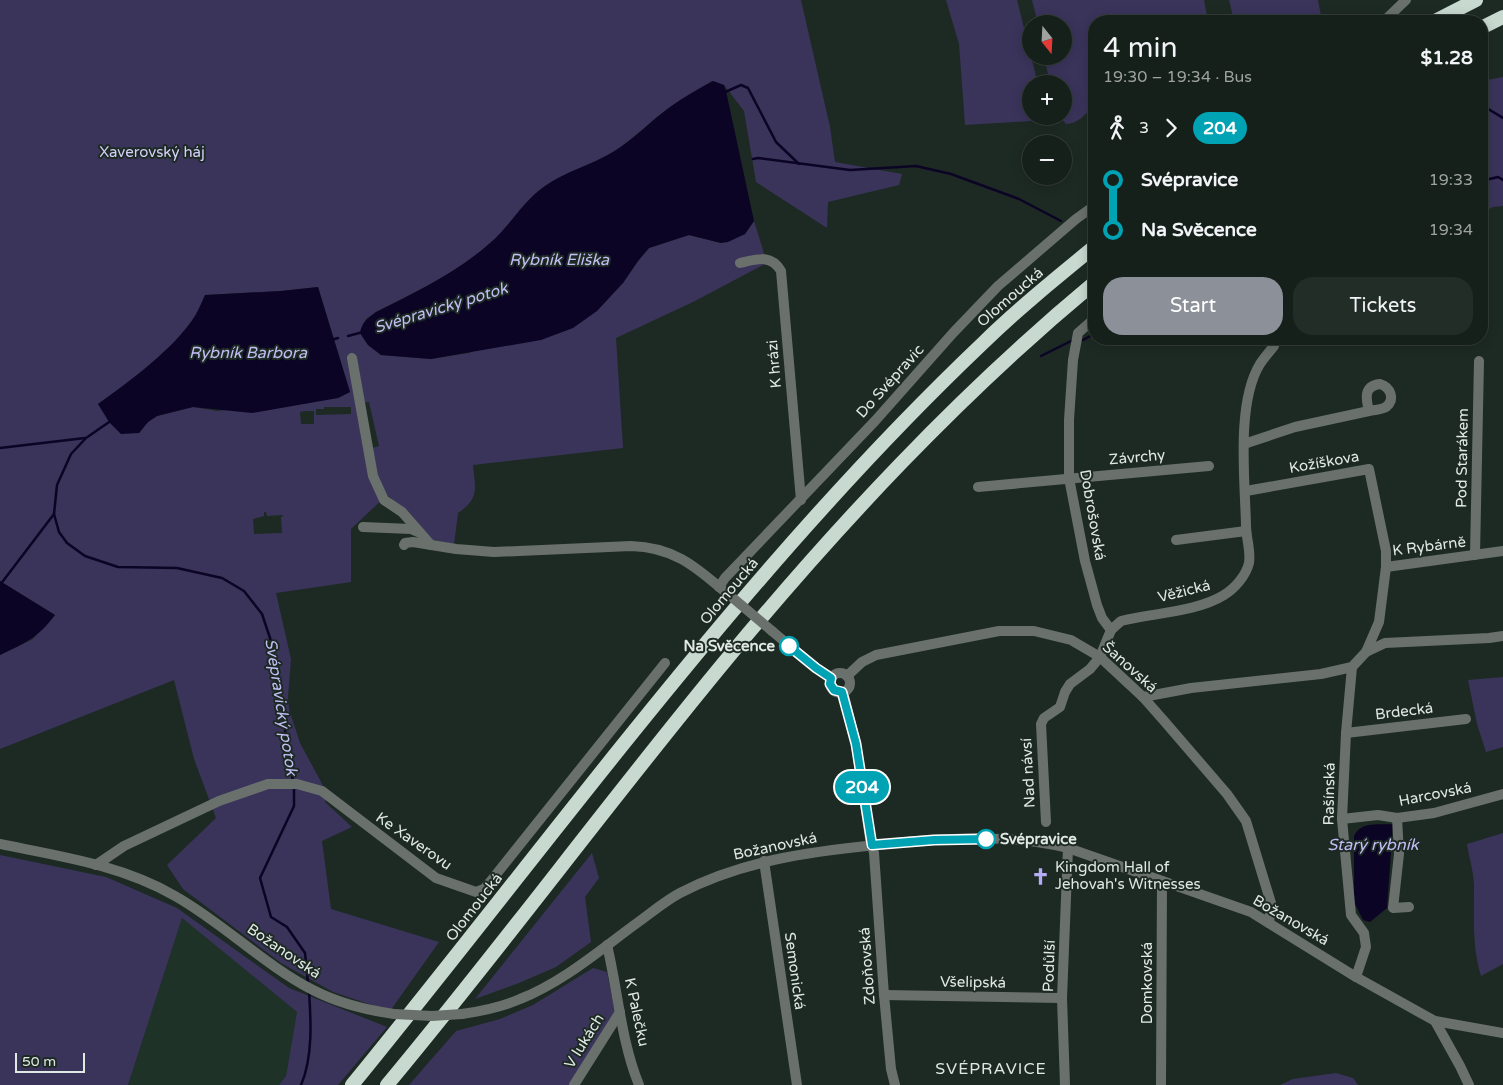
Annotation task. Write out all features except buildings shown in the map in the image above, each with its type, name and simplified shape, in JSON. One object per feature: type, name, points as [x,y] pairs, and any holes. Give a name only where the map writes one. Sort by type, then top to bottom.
[{"type":"highway","points":[[1447,15],[1476,0]]},
{"type":"highway","points":[[1488,24],[1503,17]]},
{"type":"highway","name":"Olomoucká","points":[[352,1085],[698,653],[800,532],[886,439],[984,342],[1088,252]]},
{"type":"highway","points":[[387,1085],[714,675],[809,563],[948,414],[1088,288]]},
{"type":"street","points":[[1390,15],[1406,0]]},
{"type":"street","name":"Do Svépravic","points":[[723,590],[725,578],[875,421],[953,333],[998,286],[1088,210]]},
{"type":"street","name":"K hrázi","points":[[740,263],[766,258],[778,266],[780,272],[801,500]]},
{"type":"street","name":"Dobrošovská","points":[[1088,324],[1078,333],[1073,360],[1069,420],[1069,478],[1085,561],[1096,605],[1102,618],[1111,630]]},
{"type":"street","name":"Věžická","points":[[1111,630],[1121,621],[1198,606],[1224,595],[1243,576],[1248,564],[1244,444],[1245,416],[1252,384],[1259,365],[1274,346]]},
{"type":"street","points":[[352,358],[373,476],[384,500],[402,512],[431,545]]},
{"type":"street","name":"Pod Starákem","points":[[1474,556],[1479,361]]},
{"type":"street","points":[[1244,444],[1295,427],[1369,411]]},
{"type":"street","name":"Závrchy","points":[[978,487],[1208,466]]},
{"type":"street","name":"Kožíškova","points":[[1246,491],[1370,469],[1385,543],[1386,567]]},
{"type":"street","points":[[363,527],[410,529],[421,533]]},
{"type":"street","points":[[1176,540],[1246,531]]},
{"type":"street","points":[[404,545],[408,542],[494,552],[630,546],[670,553],[695,566],[816,668],[831,678]]},
{"type":"street","name":"K Rybárně","points":[[1366,652],[1379,622],[1386,567],[1503,552]]},
{"type":"street","points":[[1100,657],[1111,630]]},
{"type":"street","name":"Šanovská","points":[[847,676],[862,662],[876,655],[999,631],[1034,631],[1071,640],[1100,657],[1143,697],[1227,794],[1246,821],[1271,902],[1269,923]]},
{"type":"street","points":[[1143,697],[1191,688],[1321,674],[1352,666],[1366,652],[1386,643],[1503,636]]},
{"type":"street","name":"Nad návsí","points":[[1046,822],[1041,724],[1044,718],[1060,707],[1070,684],[1090,669],[1100,657]]},
{"type":"street","name":"Ke Xaverovu","points":[[96,865],[124,846],[219,801],[268,784],[293,784],[322,791],[436,878],[476,892],[484,889],[490,882],[665,662]]},
{"type":"street","name":"Rašínská","points":[[1352,666],[1346,733],[1342,819],[1351,915],[1364,933],[1366,947],[1356,977]]},
{"type":"street","points":[[838,673],[847,676],[850,684],[846,690],[836,692],[832,689],[830,684],[831,678],[838,673]]},
{"type":"street","name":"Zdoňovská","points":[[842,692],[856,744],[874,853],[884,995],[894,1085]]},
{"type":"street","name":"Brdecká","points":[[1346,733],[1466,720]]},
{"type":"street","name":"Harcovská","points":[[1342,819],[1378,815],[1397,818],[1434,813],[1503,794]]},
{"type":"street","points":[[1397,818],[1400,854],[1394,908],[1409,907]]},
{"type":"street","name":"Božanovská","points":[[0,844],[96,865],[129,875],[174,895],[203,913],[278,968],[309,988],[361,1008],[394,1014],[432,1016],[462,1014],[498,1007],[520,999],[565,976],[679,894],[727,872],[764,861],[872,845],[934,840],[976,838],[1048,843],[1068,848],[1251,912],[1356,977],[1435,1021],[1503,1033]]},
{"type":"street","name":"Podůlší","points":[[1065,1085],[1062,998],[1068,848]]},
{"type":"street","name":"Semonická","points":[[764,861],[798,1085]]},
{"type":"street","name":"Domkovská","points":[[1161,1085],[1162,881]]},
{"type":"street","name":"K Palečku","points":[[607,945],[620,1012],[634,1073],[639,1085]]},
{"type":"street","name":"Všelipská","points":[[884,995],[1062,998]]},
{"type":"street","name":"V lukách","points":[[574,1085],[620,1012]]},
{"type":"street","points":[[1435,1021],[1469,1085]]},
{"type":"shaded area","points":[[182,918],[297,1012],[286,1076],[279,1085],[128,1085]]},
{"type":"green space","name":"Xaverovský háj","points":[[0,0],[801,0],[830,127],[835,162],[902,174],[899,185],[828,202],[827,228],[756,182],[744,111],[724,85],[712,81],[670,107],[613,152],[545,186],[530,199],[490,244],[463,264],[366,319],[360,333],[368,345],[381,355],[431,359],[469,353],[623,283],[649,248],[689,235],[721,243],[745,234],[754,221],[767,263],[693,302],[616,338],[623,448],[473,465],[475,486],[473,497],[465,508],[458,513],[454,544],[433,540],[407,512],[387,495],[351,529],[351,582],[276,593],[291,659],[289,709],[300,743],[328,795],[325,802],[352,827],[322,841],[331,909],[439,942],[390,1011],[333,992],[281,963],[183,889],[167,865],[216,818],[194,759],[174,680],[0,749],[0,655],[33,639],[55,615],[0,581]],"holes":[[[318,287],[350,392],[338,398],[217,411],[193,407],[157,416],[148,422],[139,433],[98,404],[137,375],[176,340],[195,316],[205,295]],[[369,402],[379,446],[369,449],[361,403]],[[324,407],[351,407],[351,414],[316,415],[316,409],[324,409]],[[314,411],[314,424],[301,424],[300,412]],[[264,512],[266,512],[267,516],[283,515],[281,517],[282,533],[254,534],[253,519],[264,516]]]},
{"type":"green space","points":[[946,0],[1017,0],[1022,20],[1022,65],[1033,65],[1036,75],[1022,75],[1022,122],[965,125],[959,44]]},
{"type":"green space","points":[[1032,0],[1204,0],[1207,15],[1088,15],[1088,112],[1072,123],[1072,75],[1048,75],[1046,65],[1072,65],[1072,15],[1036,15]]},
{"type":"green space","points":[[1229,0],[1318,0],[1321,15],[1233,15]]},
{"type":"green space","points":[[1503,77],[1503,206],[1488,210],[1488,80]]},
{"type":"green space","points":[[1503,677],[1503,747],[1486,752],[1477,724],[1468,680]]},
{"type":"green space","points":[[1503,833],[1503,964],[1481,976],[1475,943],[1474,882],[1467,844]]},
{"type":"green space","points":[[592,853],[599,878],[585,897],[591,942],[556,967],[475,999]]},
{"type":"green space","points":[[0,855],[106,877],[177,908],[289,988],[387,1027],[338,1085],[279,1085],[286,1076],[297,1012],[182,918],[128,1085],[0,1085]]},
{"type":"green space","points":[[593,968],[607,972],[615,1013],[569,1085],[409,1085],[456,1031],[500,1019],[533,1005]]},
{"type":"green space","points":[[1336,1073],[1353,1078],[1358,1085],[1280,1085],[1293,1079]]},
{"type":"water","name":"Rybník Eliška","points":[[713,81],[724,85],[726,91],[754,221],[745,234],[728,242],[721,243],[689,235],[649,248],[623,283],[597,311],[573,328],[541,340],[431,359],[381,355],[368,345],[360,333],[365,321],[376,312],[463,264],[497,236],[530,199],[545,186],[613,152],[670,107]]},
{"type":"water","name":"Rybník Barbora","points":[[318,287],[350,392],[338,398],[252,413],[193,407],[157,416],[148,422],[139,433],[121,434],[109,422],[98,404],[137,375],[176,340],[195,316],[205,295]]},
{"type":"water","points":[[0,581],[55,615],[43,629],[30,639],[0,655]]},
{"type":"water","name":"Starý rybník","points":[[1393,824],[1387,908],[1370,922],[1363,920],[1354,902],[1354,836],[1357,831],[1365,826]]},
{"type":"waterway","points":[[723,93],[741,85],[748,88],[776,142],[799,164]]},
{"type":"waterway","points":[[1488,109],[1503,118]]},
{"type":"waterway","name":"Svépravický potok","points":[[753,159],[758,158],[850,170],[916,166],[951,174],[1019,199],[1061,221]]},
{"type":"waterway","name":"Svépravický potok","points":[[1488,179],[1498,177],[1503,180]]},
{"type":"waterway","name":"Svépravický potok","points":[[348,336],[363,332]]},
{"type":"waterway","points":[[1083,340],[1088,337]]},
{"type":"waterway","name":"Svépravický potok","points":[[331,340],[338,338]]},
{"type":"waterway","points":[[1041,356],[1073,340]]},
{"type":"waterway","name":"Svépravický potok","points":[[112,420],[86,438],[71,454],[57,485],[54,514],[59,532],[67,543],[85,556],[118,567],[177,568],[222,578],[244,591],[262,614],[272,644],[293,782]]},
{"type":"waterway","points":[[0,448],[85,438]]},
{"type":"waterway","points":[[0,585],[54,514]]},
{"type":"waterway","name":"Svépravický potok","points":[[294,787],[294,806],[260,878],[271,917],[287,927],[305,953],[308,983]]},
{"type":"waterway","name":"Svépravický potok","points":[[301,1085],[308,1063],[311,1026],[309,991]]},
{"type":"bus line","name":"204","points":[[789,646],[831,678],[830,684],[832,689],[836,692],[842,692],[856,744],[872,845],[934,840],[986,839]]},
{"type":"place","name":"Na Svěcence","points":[[789,646]]},
{"type":"place","name":"Svépravice","points":[[986,839]]},
{"type":"place","name":"Kingdom Hall of Jehovah's Witnesses","points":[[1041,876]]},
{"type":"district","name":"SVÉPRAVICE","points":[[991,1069]]}]
